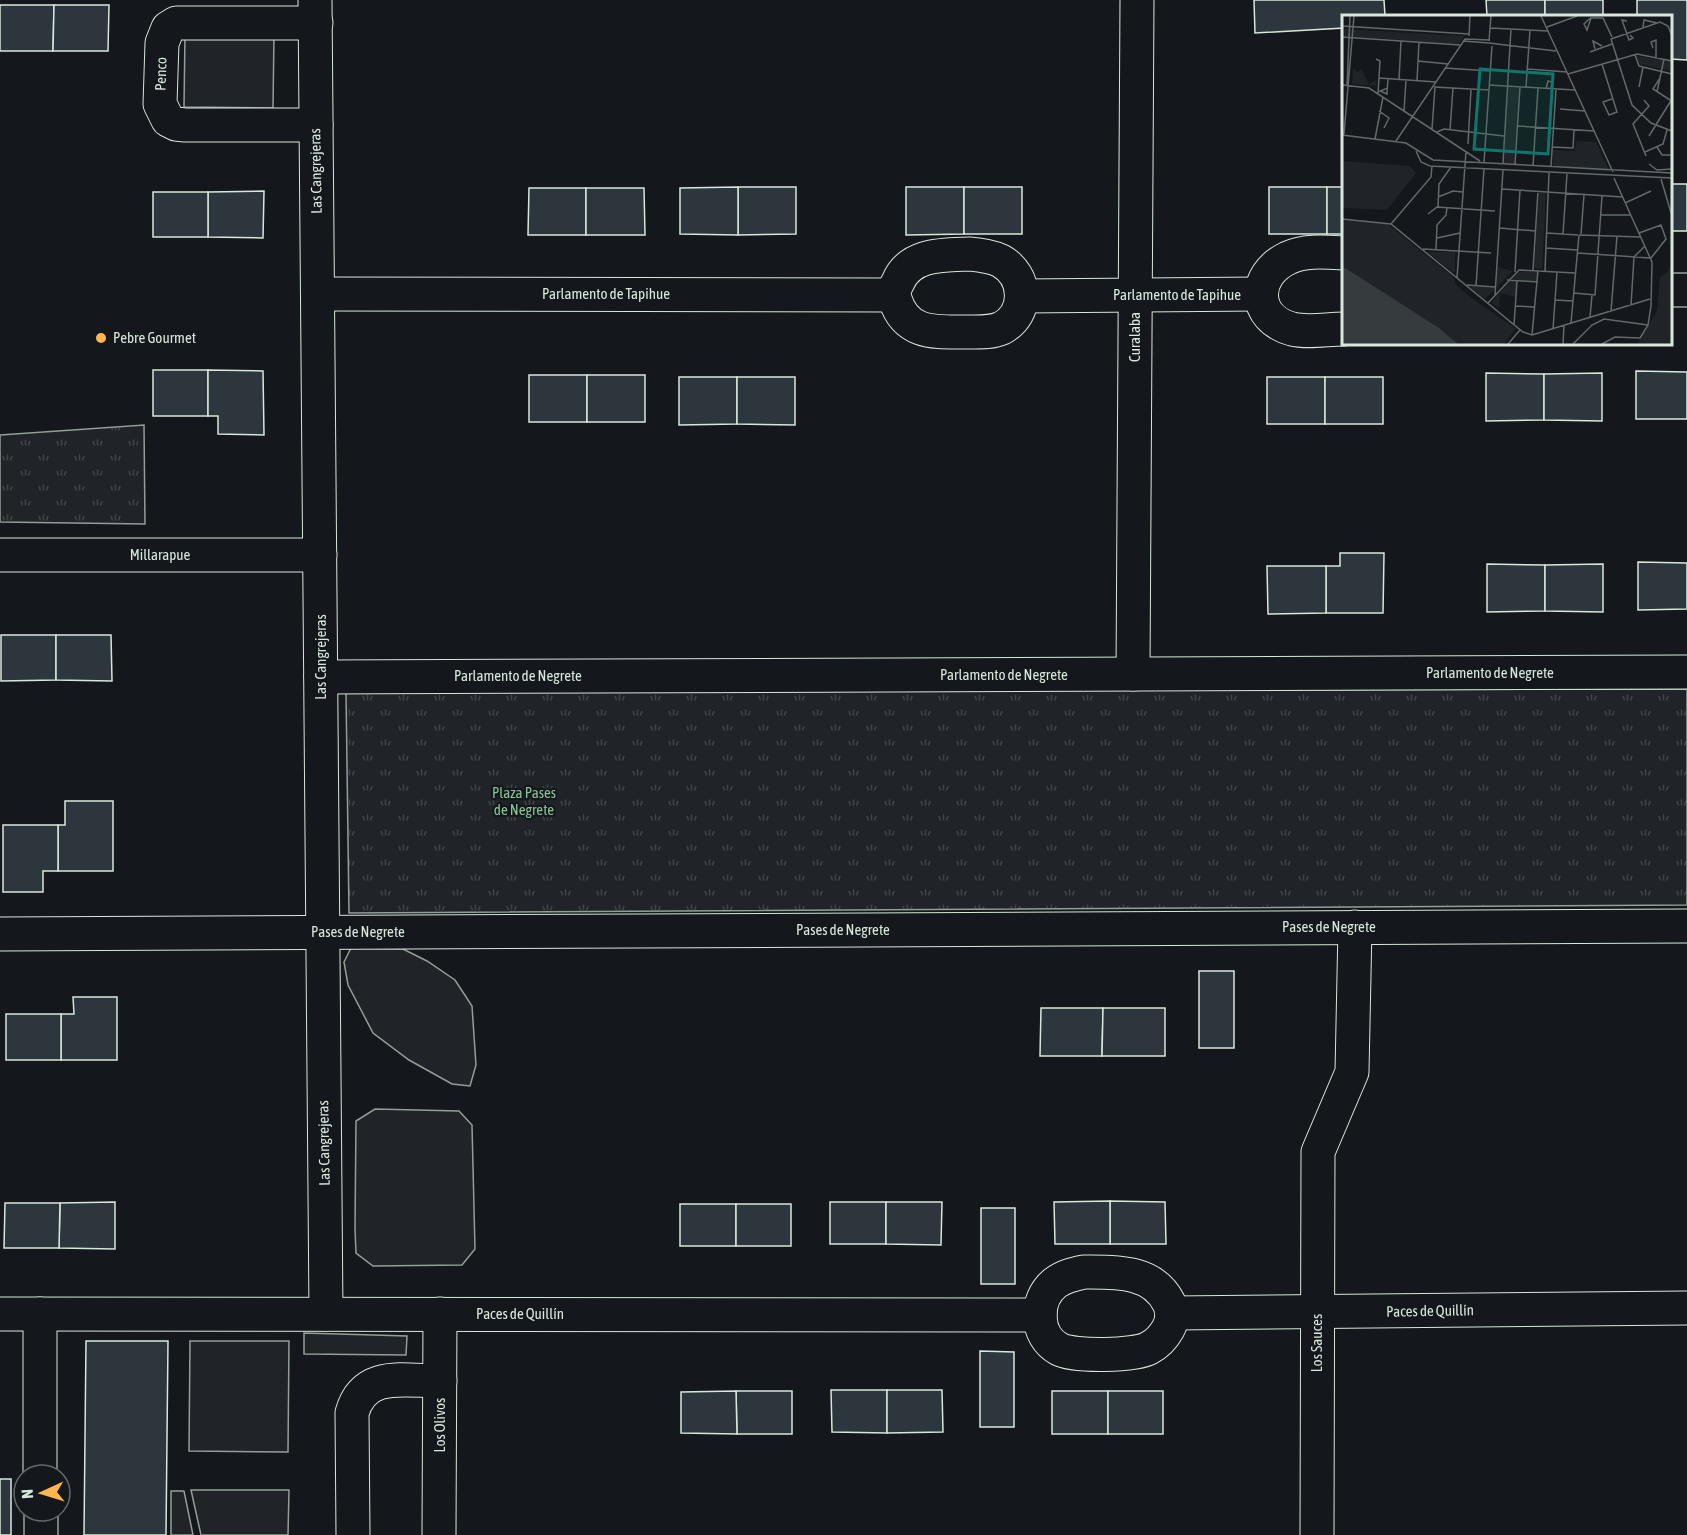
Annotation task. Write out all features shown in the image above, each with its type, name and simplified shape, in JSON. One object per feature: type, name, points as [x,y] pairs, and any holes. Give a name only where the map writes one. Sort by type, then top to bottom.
[{"type":"street","name":"Curalaba","points":[[1133,674],[1137,0]]},
{"type":"street","name":"Las Cangrejeras","points":[[315,11],[326,1314]]},
{"type":"street","name":"Penco","points":[[315,11],[176,23],[168,28],[162,43],[160,104],[168,120],[176,124],[316,126]]},
{"type":"street","name":"Parlamento de Tapihue","points":[[1342,253],[1305,254],[1289,257],[1275,266],[1266,278],[1260,294],[1265,308],[1273,319],[1283,325],[1294,329],[1342,329]]},
{"type":"street","points":[[970,254],[1001,261],[1012,271],[1023,296],[1014,318],[1002,328],[987,332],[946,332],[920,329],[907,321],[898,309],[893,295],[898,279],[909,266],[923,258],[970,254]]},
{"type":"street","name":"Parlamento de Tapihue","points":[[318,294],[893,295]]},
{"type":"street","name":"Parlamento de Tapihue","points":[[1023,296],[1260,294]]},
{"type":"street","name":"Millarapue","points":[[0,555],[320,555]]},
{"type":"street","name":"Parlamento de Negrete","points":[[321,677],[1687,672]]},
{"type":"street","name":"Pases de Negrete","points":[[0,934],[1687,926]]},
{"type":"street","name":"Los Sauces","points":[[1317,1535],[1317,1152],[1352,1072],[1356,927]]},
{"type":"street","points":[[1084,1272],[1124,1272],[1142,1277],[1168,1300],[1173,1313],[1170,1327],[1161,1339],[1148,1349],[1132,1353],[1082,1354],[1064,1351],[1049,1341],[1042,1328],[1040,1315],[1041,1303],[1054,1284],[1068,1275],[1084,1272]]},
{"type":"street","name":"Paces de Quillín","points":[[1173,1313],[1687,1308]]},
{"type":"street","name":"Paces de Quillín","points":[[0,1314],[1040,1315]]},
{"type":"street","points":[[40,1314],[40,1463]]},
{"type":"street","name":"Los Olivos","points":[[439,1535],[440,1314]]},
{"type":"street","points":[[352,1535],[352,1413],[355,1401],[371,1384],[384,1381],[440,1381]]},
{"type":"green space","points":[[185,34],[274,35],[273,108],[184,107]]},
{"type":"green space","points":[[144,425],[145,524],[0,522],[0,435]]},
{"type":"green space","name":"Plaza Pases de Negrete","points":[[1687,689],[1687,905],[349,913],[346,692]]},
{"type":"green space","points":[[351,948],[403,949],[427,961],[455,980],[472,1006],[476,1065],[470,1086],[452,1084],[409,1060],[373,1033],[348,985],[344,962]]},
{"type":"green space","points":[[375,1109],[459,1111],[472,1125],[475,1249],[462,1265],[373,1266],[356,1253],[356,1121]]},
{"type":"green space","points":[[304,1333],[407,1336],[406,1355],[304,1354]]},
{"type":"green space","points":[[190,1341],[289,1341],[288,1452],[189,1451]]},
{"type":"green space","points":[[191,1490],[289,1490],[288,1535],[201,1535]]},
{"type":"green space","points":[[171,1491],[184,1491],[193,1535],[171,1535]]},
{"type":"building","points":[[1254,0],[1384,0],[1385,15],[1342,15],[1342,28],[1255,33]]},
{"type":"building","points":[[1486,0],[1545,0],[1545,15],[1487,15]]},
{"type":"building","points":[[1545,0],[1603,0],[1603,15],[1545,15]]},
{"type":"building","points":[[1637,0],[1687,0],[1687,60],[1672,59],[1672,15],[1637,15]]},
{"type":"building","points":[[0,5],[54,5],[53,51],[0,51]]},
{"type":"building","points":[[54,5],[109,5],[108,51],[53,51]]},
{"type":"building","points":[[1672,184],[1687,184],[1687,231],[1672,231]]},
{"type":"building","points":[[738,187],[796,187],[796,234],[738,235]]},
{"type":"building","points":[[738,187],[738,235],[680,234],[680,188]]},
{"type":"building","points":[[906,187],[964,187],[964,234],[906,235]]},
{"type":"building","points":[[964,187],[1022,187],[1022,234],[964,234]]},
{"type":"building","points":[[1269,187],[1327,187],[1327,234],[1269,234]]},
{"type":"building","points":[[1327,187],[1342,187],[1342,234],[1327,234]]},
{"type":"building","points":[[529,188],[586,188],[586,235],[528,235]]},
{"type":"building","points":[[586,188],[644,188],[645,235],[586,235]]},
{"type":"building","points":[[264,191],[263,238],[208,237],[208,192]]},
{"type":"building","points":[[153,192],[208,192],[208,237],[153,237]]},
{"type":"building","points":[[153,370],[208,370],[208,416],[153,416]]},
{"type":"building","points":[[208,370],[263,371],[264,435],[218,434],[218,416],[208,416]]},
{"type":"building","points":[[1636,371],[1687,372],[1687,419],[1636,419]]},
{"type":"building","points":[[1486,373],[1544,374],[1544,420],[1486,421]]},
{"type":"building","points":[[1602,373],[1602,421],[1544,420],[1544,374]]},
{"type":"building","points":[[529,375],[587,375],[587,422],[529,422]]},
{"type":"building","points":[[587,375],[645,375],[645,422],[587,422]]},
{"type":"building","points":[[679,377],[737,377],[737,424],[679,425]]},
{"type":"building","points":[[737,377],[795,377],[795,425],[737,424]]},
{"type":"building","points":[[1267,377],[1325,377],[1325,424],[1267,424]]},
{"type":"building","points":[[1325,377],[1383,377],[1383,424],[1325,424]]},
{"type":"building","points":[[1340,553],[1384,553],[1383,613],[1326,613],[1326,566],[1340,566]]},
{"type":"building","points":[[1638,562],[1687,563],[1687,609],[1638,610]]},
{"type":"building","points":[[1487,564],[1545,565],[1545,611],[1487,612]]},
{"type":"building","points":[[1603,564],[1603,612],[1545,611],[1545,565]]},
{"type":"building","points":[[1267,566],[1326,566],[1326,613],[1268,614]]},
{"type":"building","points":[[1,635],[56,635],[56,680],[1,681]]},
{"type":"building","points":[[56,635],[111,635],[112,681],[56,680]]},
{"type":"building","points":[[65,801],[113,801],[113,871],[58,871],[58,825],[65,825]]},
{"type":"building","points":[[3,825],[58,825],[58,871],[43,871],[43,892],[3,892]]},
{"type":"building","points":[[1199,971],[1234,971],[1234,1048],[1199,1048]]},
{"type":"building","points":[[73,997],[117,997],[117,1060],[61,1060],[61,1014],[74,1014]]},
{"type":"building","points":[[1041,1008],[1103,1008],[1102,1056],[1040,1056]]},
{"type":"building","points":[[1103,1008],[1165,1008],[1165,1056],[1102,1056]]},
{"type":"building","points":[[6,1014],[61,1014],[61,1060],[6,1060]]},
{"type":"building","points":[[1110,1201],[1165,1202],[1166,1244],[1110,1244]]},
{"type":"building","points":[[1110,1201],[1110,1244],[1055,1244],[1054,1202]]},
{"type":"building","points":[[115,1202],[115,1249],[59,1248],[60,1203]]},
{"type":"building","points":[[830,1202],[886,1202],[886,1244],[830,1244]]},
{"type":"building","points":[[886,1202],[942,1202],[941,1245],[886,1244]]},
{"type":"building","points":[[5,1203],[60,1203],[59,1248],[4,1248]]},
{"type":"building","points":[[680,1204],[736,1204],[736,1246],[680,1246]]},
{"type":"building","points":[[736,1204],[791,1204],[791,1246],[736,1246]]},
{"type":"building","points":[[981,1208],[1015,1208],[1015,1284],[981,1284]]},
{"type":"building","points":[[86,1341],[168,1341],[166,1535],[84,1535]]},
{"type":"building","points":[[980,1351],[1014,1352],[1014,1427],[980,1427]]},
{"type":"building","points":[[831,1390],[887,1390],[887,1433],[832,1432]]},
{"type":"building","points":[[887,1390],[942,1390],[943,1432],[887,1433]]},
{"type":"building","points":[[736,1391],[792,1391],[792,1434],[737,1434]]},
{"type":"building","points":[[736,1391],[737,1434],[681,1433],[681,1392]]},
{"type":"building","points":[[1052,1391],[1108,1391],[1108,1434],[1052,1434]]},
{"type":"building","points":[[1108,1391],[1163,1391],[1163,1434],[1108,1434]]},
{"type":"building","points":[[0,1479],[11,1479],[11,1535],[0,1535]]},
{"type":"place","name":"Pebre Gourmet","points":[[101,338]]}]
